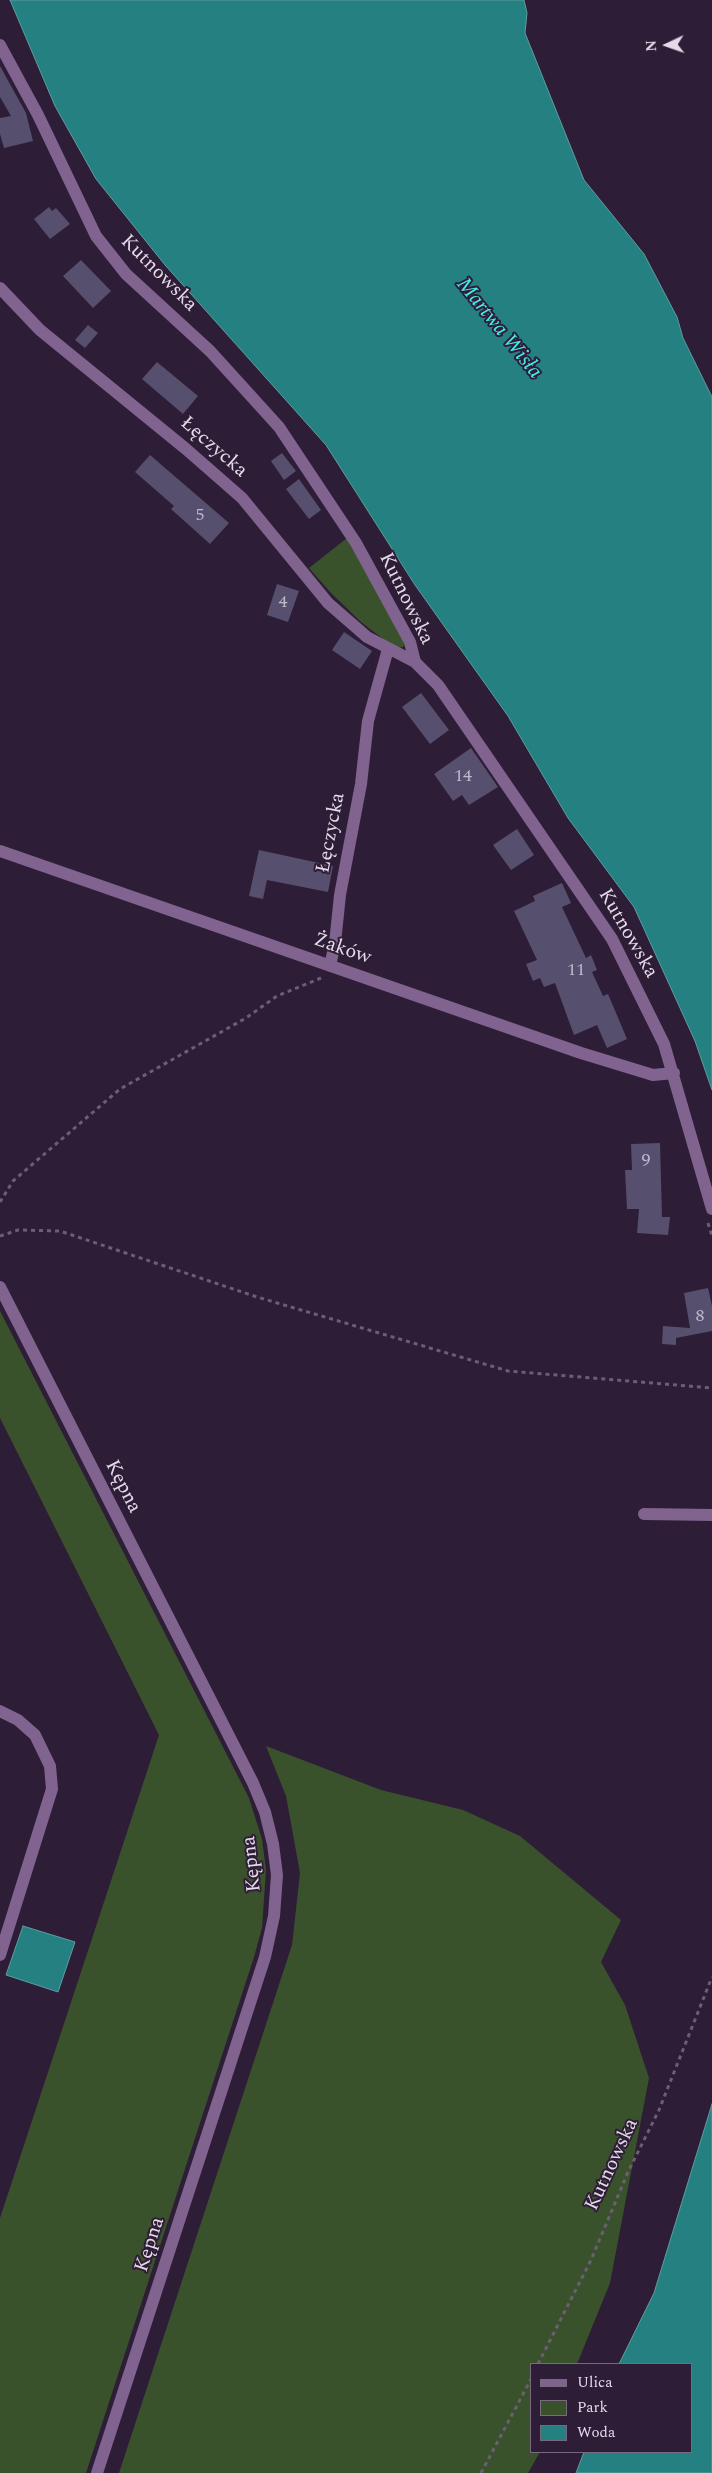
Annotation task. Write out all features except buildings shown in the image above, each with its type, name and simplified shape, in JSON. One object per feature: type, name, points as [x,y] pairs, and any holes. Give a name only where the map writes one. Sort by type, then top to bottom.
[{"type":"street","name":"Kutnowska","points":[[0,45],[38,115],[96,236],[126,274],[210,351],[279,427],[356,544],[410,642],[415,662],[438,685],[612,939],[664,1044],[674,1073],[709,1211]]},
{"type":"street","name":"Łęczycka","points":[[0,288],[40,330],[186,449],[242,498],[328,603],[367,637],[415,662]]},
{"type":"street","name":"Łęczycka","points":[[330,966],[335,943],[340,895],[361,784],[368,721],[388,649]]},
{"type":"street","name":"Żaków","points":[[0,851],[640,1072],[653,1075],[674,1073]]},
{"type":"street","name":"Kępna","points":[[0,1287],[253,1783],[265,1812],[273,1844],[277,1875],[274,1916],[264,1957],[97,2473]]},
{"type":"street","points":[[644,1514],[712,1515]]},
{"type":"street","points":[[0,1711],[18,1720],[35,1735],[50,1766],[52,1789],[0,1955]]},
{"type":"path","points":[[0,1202],[13,1181],[120,1089],[246,1018],[276,996],[322,977],[330,966]]},
{"type":"path","points":[[709,1211],[712,1236]]},
{"type":"path","points":[[0,1236],[18,1230],[60,1231],[257,1297],[508,1371],[712,1388]]},
{"type":"path","name":"Kutnowska","points":[[539,2363],[591,2260],[628,2172],[659,2110],[712,1977]]},
{"type":"path","points":[[481,2473],[530,2381]]},
{"type":"green space","points":[[347,538],[405,644],[403,647],[395,648],[361,622],[309,568]]},
{"type":"green space","points":[[0,1311],[249,1798],[262,1839],[266,1870],[262,1928],[254,1957],[86,2473],[0,2473],[0,2218],[159,1735],[0,1418]]},
{"type":"green space","points":[[266,1746],[381,1790],[463,1810],[520,1836],[621,1920],[601,1962],[625,2005],[649,2078],[610,2283],[577,2363],[530,2363],[530,2453],[539,2453],[528,2473],[119,2473],[292,1945],[300,1873],[286,1796]]},
{"type":"water","name":"Martwa Wisła","points":[[10,0],[524,0],[527,13],[525,33],[584,180],[644,254],[677,317],[683,338],[712,397],[712,1090],[695,1041],[634,907],[568,818],[508,716],[415,585],[326,445],[165,265],[96,179],[55,106]]},
{"type":"water","points":[[23,1926],[75,1942],[58,1992],[6,1975]]},
{"type":"water","points":[[712,2104],[712,2473],[576,2473],[584,2453],[692,2453],[692,2363],[619,2363],[654,2293]]}]
